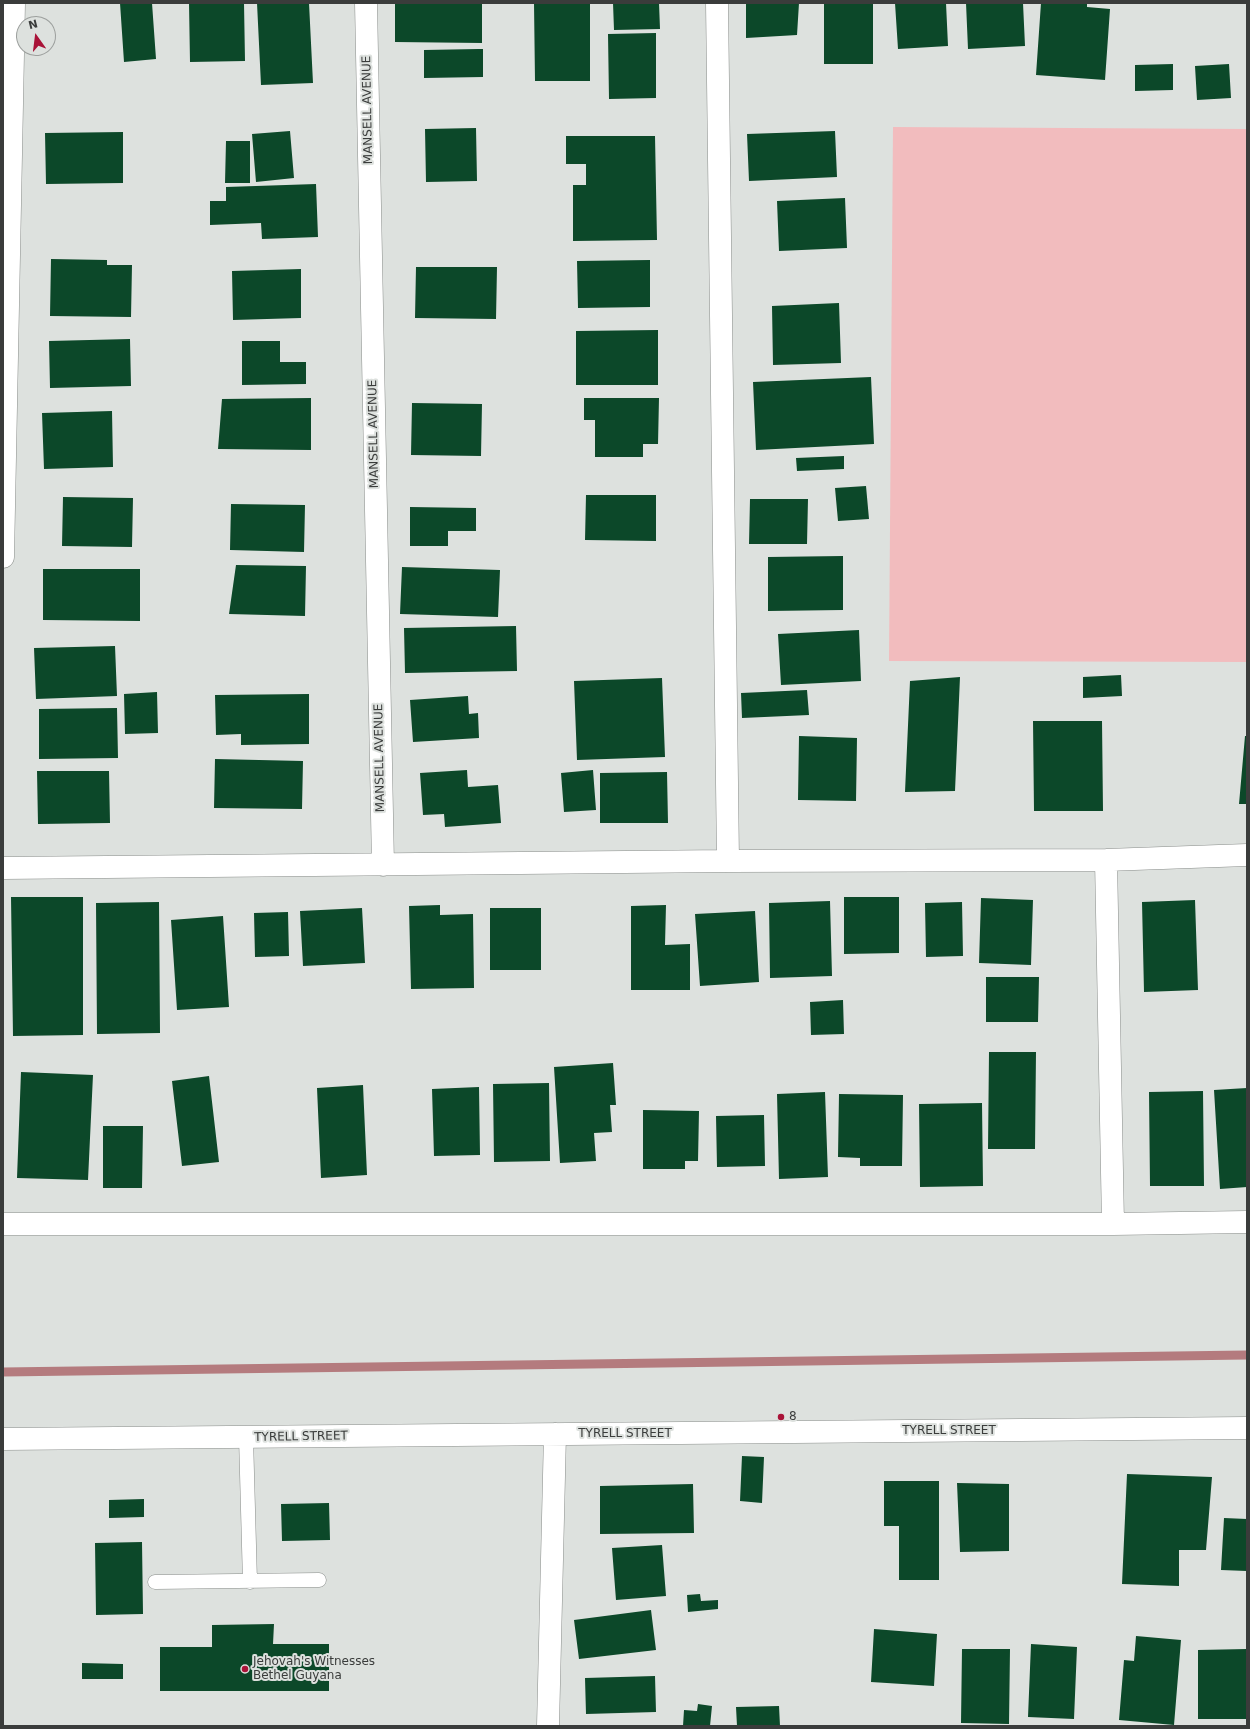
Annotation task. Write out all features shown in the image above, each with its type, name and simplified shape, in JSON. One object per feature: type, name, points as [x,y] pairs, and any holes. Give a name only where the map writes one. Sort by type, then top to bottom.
[{"type":"street","points":[[3,557],[14,3]]},
{"type":"street","name":"MANSELL AVENUE","points":[[366,3],[383,865]]},
{"type":"street","points":[[717,3],[728,861]]},
{"type":"street","points":[[3,868],[728,861],[1106,860],[1247,855]]},
{"type":"street","points":[[1106,860],[1113,1224]]},
{"type":"street","points":[[3,1224],[1113,1224],[1247,1222]]},
{"type":"street","name":"TYRELL STREET","points":[[3,1439],[1247,1428]]},
{"type":"street","points":[[548,1726],[555,1434]]},
{"type":"lane","points":[[246,1437],[250,1582]]},
{"type":"lane","points":[[155,1582],[319,1580]]},
{"type":"shaded area","points":[[893,127],[1247,129],[1247,662],[889,661]]},
{"type":"building","points":[[120,3],[152,3],[156,59],[124,62]]},
{"type":"building","points":[[189,3],[244,3],[245,61],[190,62]]},
{"type":"building","points":[[257,3],[309,3],[313,83],[261,85]]},
{"type":"building","points":[[395,3],[482,3],[482,43],[395,42]]},
{"type":"building","points":[[534,3],[590,3],[590,81],[535,81]]},
{"type":"building","points":[[613,3],[659,3],[660,29],[614,30]]},
{"type":"building","points":[[746,3],[799,3],[797,35],[746,38]]},
{"type":"building","points":[[824,3],[873,3],[873,64],[824,64]]},
{"type":"building","points":[[895,3],[946,3],[948,46],[898,49]]},
{"type":"building","points":[[966,3],[1023,3],[1025,46],[968,49]]},
{"type":"building","points":[[1041,3],[1087,3],[1087,7],[1110,9],[1105,80],[1036,75]]},
{"type":"building","points":[[656,33],[656,98],[609,99],[608,34]]},
{"type":"building","points":[[483,49],[483,77],[424,78],[424,50]]},
{"type":"building","points":[[1173,64],[1173,90],[1135,91],[1135,65]]},
{"type":"building","points":[[1229,64],[1231,98],[1197,100],[1195,66]]},
{"type":"building","points":[[476,128],[477,181],[426,182],[425,129]]},
{"type":"building","points":[[290,131],[294,178],[256,182],[252,134]]},
{"type":"building","points":[[835,131],[837,177],[749,181],[747,134]]},
{"type":"building","points":[[123,132],[123,183],[46,184],[45,133]]},
{"type":"building","points":[[566,136],[655,136],[657,240],[573,241],[573,185],[586,185],[586,164],[566,164]]},
{"type":"building","points":[[226,141],[250,141],[250,183],[225,183]]},
{"type":"building","points":[[316,184],[318,237],[262,239],[261,223],[210,225],[210,201],[226,201],[226,187]]},
{"type":"building","points":[[845,198],[847,248],[779,251],[777,201]]},
{"type":"building","points":[[51,259],[107,260],[107,265],[132,265],[131,317],[50,316]]},
{"type":"building","points":[[650,260],[650,307],[578,308],[577,261]]},
{"type":"building","points":[[416,267],[497,267],[496,319],[415,318]]},
{"type":"building","points":[[301,269],[301,318],[233,320],[232,271]]},
{"type":"building","points":[[839,303],[841,363],[773,365],[772,306]]},
{"type":"building","points":[[658,330],[658,385],[576,385],[576,331]]},
{"type":"building","points":[[130,339],[131,386],[50,388],[49,341]]},
{"type":"building","points":[[242,341],[280,341],[280,362],[306,362],[306,384],[242,385]]},
{"type":"building","points":[[871,377],[874,444],[756,450],[753,382]]},
{"type":"building","points":[[311,398],[311,450],[218,449],[222,399]]},
{"type":"building","points":[[584,398],[659,398],[658,444],[643,444],[643,457],[595,457],[595,420],[584,420]]},
{"type":"building","points":[[412,403],[482,404],[481,456],[411,455]]},
{"type":"building","points":[[112,411],[113,467],[44,469],[42,413]]},
{"type":"building","points":[[844,456],[844,469],[797,471],[796,458]]},
{"type":"building","points":[[866,486],[869,519],[838,521],[835,488]]},
{"type":"building","points":[[586,495],[656,495],[656,541],[585,540]]},
{"type":"building","points":[[63,497],[133,498],[132,547],[62,546]]},
{"type":"building","points":[[750,499],[808,499],[807,544],[749,544]]},
{"type":"building","points":[[231,504],[305,505],[304,552],[230,550]]},
{"type":"building","points":[[410,507],[476,508],[476,531],[448,531],[448,546],[410,546]]},
{"type":"building","points":[[843,556],[843,610],[768,611],[768,557]]},
{"type":"building","points":[[236,565],[306,566],[305,616],[229,614]]},
{"type":"building","points":[[402,567],[500,570],[498,617],[400,614]]},
{"type":"building","points":[[43,569],[140,569],[140,621],[43,620]]},
{"type":"building","points":[[516,626],[517,671],[405,673],[404,628]]},
{"type":"building","points":[[859,630],[861,681],[781,685],[778,634]]},
{"type":"building","points":[[115,646],[117,696],[36,699],[34,648]]},
{"type":"building","points":[[1121,675],[1122,696],[1083,698],[1083,677]]},
{"type":"building","points":[[960,677],[955,791],[905,792],[910,681]]},
{"type":"building","points":[[662,678],[665,757],[577,760],[574,681]]},
{"type":"building","points":[[807,690],[809,715],[742,718],[741,693]]},
{"type":"building","points":[[157,692],[158,733],[125,734],[124,694]]},
{"type":"building","points":[[309,694],[309,744],[241,745],[241,734],[216,735],[215,695]]},
{"type":"building","points":[[468,696],[469,714],[478,713],[479,738],[413,742],[410,700]]},
{"type":"building","points":[[117,708],[118,758],[39,759],[39,709]]},
{"type":"building","points":[[1033,721],[1102,721],[1103,811],[1034,811]]},
{"type":"building","points":[[799,736],[857,738],[856,801],[798,800]]},
{"type":"building","points":[[1245,736],[1247,736],[1247,804],[1239,804]]},
{"type":"building","points":[[215,759],[303,761],[302,809],[214,808]]},
{"type":"building","points":[[467,770],[468,787],[498,785],[501,823],[445,827],[444,814],[423,815],[420,773]]},
{"type":"building","points":[[593,770],[596,810],[564,812],[561,773]]},
{"type":"building","points":[[37,771],[109,771],[110,823],[38,824]]},
{"type":"building","points":[[667,772],[668,823],[600,823],[600,773]]},
{"type":"building","points":[[11,897],[83,897],[83,1035],[13,1036]]},
{"type":"building","points":[[844,897],[899,897],[899,953],[844,954]]},
{"type":"building","points":[[981,898],[1033,900],[1031,965],[979,963]]},
{"type":"building","points":[[1195,900],[1198,990],[1144,992],[1142,902]]},
{"type":"building","points":[[830,901],[832,976],[770,978],[769,903]]},
{"type":"building","points":[[159,902],[160,1033],[97,1034],[96,903]]},
{"type":"building","points":[[962,902],[963,956],[926,957],[925,903]]},
{"type":"building","points":[[440,905],[440,915],[473,914],[474,988],[411,989],[409,906]]},
{"type":"building","points":[[666,905],[665,945],[690,944],[690,990],[631,990],[631,906]]},
{"type":"building","points":[[362,908],[365,963],[303,966],[300,911]]},
{"type":"building","points":[[490,908],[541,908],[541,970],[490,970]]},
{"type":"building","points":[[755,911],[759,982],[700,986],[695,914]]},
{"type":"building","points":[[288,912],[289,956],[255,957],[254,913]]},
{"type":"building","points":[[223,916],[229,1007],[177,1010],[171,920]]},
{"type":"building","points":[[986,977],[1039,977],[1038,1022],[986,1022]]},
{"type":"building","points":[[843,1000],[844,1034],[811,1035],[810,1002]]},
{"type":"building","points":[[989,1052],[1036,1052],[1035,1149],[988,1149]]},
{"type":"building","points":[[613,1063],[616,1105],[610,1105],[612,1132],[594,1133],[596,1161],[560,1163],[554,1067]]},
{"type":"building","points":[[21,1072],[93,1075],[88,1180],[17,1178]]},
{"type":"building","points":[[209,1076],[219,1162],[182,1166],[172,1081]]},
{"type":"building","points":[[549,1083],[550,1161],[494,1162],[493,1084]]},
{"type":"building","points":[[363,1085],[367,1175],[321,1178],[317,1088]]},
{"type":"building","points":[[479,1087],[480,1155],[434,1156],[432,1089]]},
{"type":"building","points":[[1247,1088],[1247,1187],[1220,1189],[1214,1090]]},
{"type":"building","points":[[1203,1091],[1204,1186],[1150,1186],[1149,1092]]},
{"type":"building","points":[[825,1092],[828,1177],[779,1179],[777,1094]]},
{"type":"building","points":[[839,1094],[903,1095],[902,1166],[860,1166],[860,1158],[838,1157]]},
{"type":"building","points":[[982,1103],[983,1186],[920,1187],[919,1104]]},
{"type":"building","points":[[643,1110],[699,1111],[698,1161],[685,1161],[685,1169],[643,1169]]},
{"type":"building","points":[[764,1115],[765,1166],[717,1167],[716,1116]]},
{"type":"building","points":[[103,1126],[143,1126],[142,1188],[103,1188]]},
{"type":"building","points":[[742,1456],[764,1457],[762,1503],[740,1501]]},
{"type":"building","points":[[1127,1474],[1212,1477],[1206,1550],[1179,1550],[1179,1586],[1122,1584]]},
{"type":"building","points":[[884,1481],[939,1481],[939,1580],[899,1580],[899,1526],[884,1526]]},
{"type":"building","points":[[957,1483],[1009,1484],[1009,1551],[960,1552]]},
{"type":"building","points":[[693,1484],[694,1533],[600,1534],[600,1486]]},
{"type":"building","points":[[144,1499],[144,1517],[109,1518],[109,1500]]},
{"type":"building","points":[[329,1503],[330,1540],[282,1541],[281,1504]]},
{"type":"building","points":[[1224,1518],[1247,1519],[1247,1571],[1221,1570]]},
{"type":"building","points":[[142,1542],[143,1614],[96,1615],[95,1543]]},
{"type":"building","points":[[662,1545],[666,1596],[616,1600],[612,1548]]},
{"type":"building","points":[[700,1594],[701,1601],[718,1600],[718,1609],[688,1612],[687,1595]]},
{"type":"building","points":[[651,1610],[656,1650],[579,1659],[574,1620]]},
{"type":"building","name":"Jehovah's Witnesses Bethel Guyana","points":[[274,1624],[273,1644],[329,1644],[329,1691],[160,1691],[160,1647],[212,1647],[212,1625]]},
{"type":"building","points":[[874,1629],[937,1634],[934,1686],[871,1682]]},
{"type":"building","points":[[1136,1636],[1181,1640],[1174,1725],[1119,1720],[1124,1660],[1134,1661]]},
{"type":"building","points":[[1031,1644],[1077,1647],[1074,1719],[1028,1717]]},
{"type":"building","points":[[962,1649],[1010,1649],[1009,1724],[961,1723]]},
{"type":"building","points":[[1247,1649],[1247,1719],[1198,1719],[1198,1650]]},
{"type":"building","points":[[82,1663],[123,1664],[123,1679],[82,1679]]},
{"type":"building","points":[[655,1676],[656,1712],[586,1714],[585,1678]]},
{"type":"building","points":[[698,1704],[712,1706],[710,1726],[683,1726],[684,1710],[697,1711]]},
{"type":"building","points":[[779,1706],[780,1726],[737,1726],[736,1707]]},
{"type":"waterway","points":[[3,1372],[1247,1355]]},
{"type":"place","name":"8","points":[[781,1417]]},
{"type":"place","name":"Jehovah's Witnesses Bethel Guyana","points":[[245,1669]]}]
